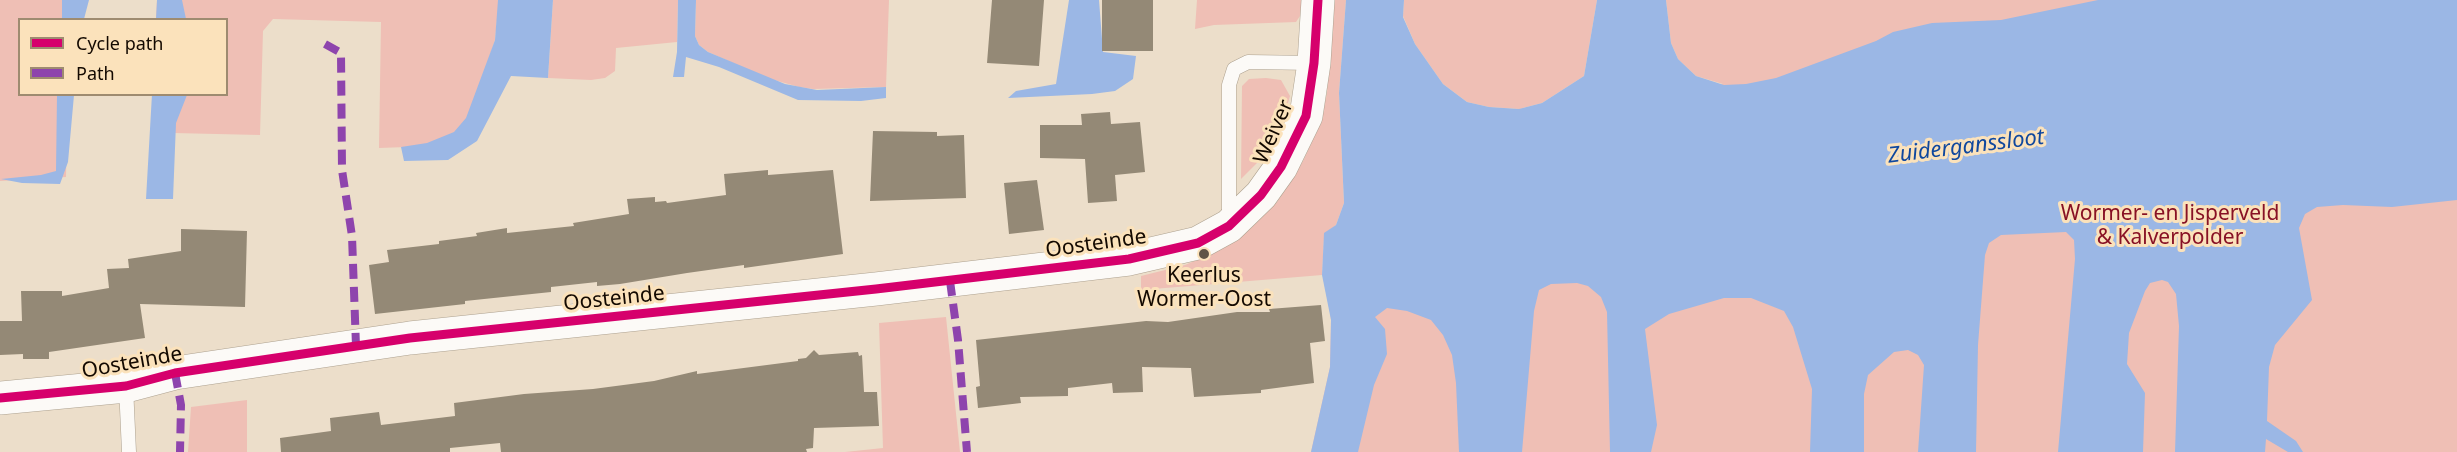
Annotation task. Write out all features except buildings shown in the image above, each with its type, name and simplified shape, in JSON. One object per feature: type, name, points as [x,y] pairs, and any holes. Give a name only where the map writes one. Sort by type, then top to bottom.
[{"type":"street","name":"Weiver","points":[[1229,226],[1261,195],[1281,167],[1306,116],[1314,63],[1318,0]]},
{"type":"street","name":"Oosteinde","points":[[0,398],[126,386],[175,373],[410,338],[1129,260],[1198,243],[1229,226]]},
{"type":"lane","points":[[1229,226],[1229,85],[1234,69],[1248,62],[1314,63]]},
{"type":"lane","points":[[126,386],[129,452]]},
{"type":"green space","points":[[0,0],[85,0],[83,18],[18,18],[18,96],[72,96],[67,117],[66,177],[0,181]]},
{"type":"green space","points":[[157,0],[499,0],[495,40],[466,128],[434,146],[379,148],[381,22],[273,19],[263,31],[260,135],[173,133],[153,96],[228,96],[228,18],[156,18]]},
{"type":"green space","points":[[553,0],[678,0],[677,42],[616,48],[615,71],[605,78],[591,80],[548,78]]},
{"type":"green space","points":[[696,0],[889,0],[886,87],[813,89],[799,87],[767,78],[708,52],[699,45],[695,36]]},
{"type":"green space","points":[[1197,0],[1302,0],[1302,13],[1296,22],[1214,25],[1195,29]]},
{"type":"green space","name":"Wormer- en Jisperveld & Kalverpolder","points":[[1332,0],[1346,0],[1339,93],[1344,203],[1336,225],[1325,234],[1494,112],[1723,84],[1696,76],[1678,59],[1671,43],[1666,0],[2457,0],[2457,452],[1311,452],[1330,367],[1331,320],[1324,239],[1322,275],[1141,290],[1141,276],[1185,265],[1215,252],[1252,227],[1277,202],[1303,161],[1320,124],[1327,93]]},
{"type":"green space","points":[[1404,0],[1597,0],[1584,76],[1542,103],[1519,109],[1489,107],[1467,102],[1443,84],[1415,44],[1403,16]]},
{"type":"green space","points":[[1249,79],[1281,80],[1290,96],[1281,127],[1261,159],[1241,179],[1242,86]]},
{"type":"green space","points":[[946,317],[960,452],[845,452],[883,448],[879,323]]},
{"type":"green space","points":[[247,400],[247,452],[188,452],[191,407]]},
{"type":"water","points":[[62,0],[89,0],[84,18],[62,18]]},
{"type":"water","points":[[157,0],[182,0],[186,18],[156,18]]},
{"type":"water","points":[[498,0],[553,0],[548,78],[511,76],[477,141],[448,160],[404,161],[401,147],[427,143],[454,132],[466,118],[495,40]]},
{"type":"water","points":[[678,0],[696,0],[695,36],[699,45],[708,52],[785,84],[817,90],[886,87],[886,98],[861,101],[798,100],[719,67],[686,57],[684,77],[673,77],[677,52]]},
{"type":"water","points":[[1069,0],[1099,0],[1103,52],[1136,56],[1133,79],[1115,91],[1008,98],[1016,91],[1056,84]]},
{"type":"water","name":"Wormer- en Jisperveld & Kalverpolder","points":[[1346,0],[1404,0],[1403,17],[1415,44],[1443,84],[1467,102],[1489,107],[1519,109],[1542,103],[1584,76],[1597,0],[1666,0],[1671,43],[1678,59],[1696,76],[1724,85],[1746,84],[1776,78],[1876,41],[1893,32],[1932,23],[2001,20],[2098,0],[2457,0],[2457,200],[2392,207],[2343,205],[2317,207],[2305,214],[2299,228],[2312,300],[2275,345],[2269,367],[2267,421],[2296,441],[2303,452],[2288,452],[2266,439],[2265,452],[2175,452],[2179,326],[2176,294],[2168,282],[2162,280],[2150,283],[2145,291],[2129,333],[2127,364],[2145,393],[2143,452],[2058,452],[2075,259],[2074,240],[2066,232],[2001,235],[1989,243],[1985,255],[1978,345],[1976,452],[1918,452],[1924,365],[1918,355],[1908,350],[1894,352],[1868,375],[1864,394],[1864,452],[1810,452],[1812,389],[1793,327],[1784,311],[1751,298],[1724,298],[1669,314],[1645,329],[1657,425],[1651,452],[1610,452],[1607,312],[1601,297],[1588,286],[1577,283],[1551,284],[1539,290],[1534,311],[1522,452],[1459,452],[1456,383],[1452,355],[1443,335],[1431,320],[1407,311],[1387,308],[1375,317],[1385,329],[1387,354],[1374,385],[1358,452],[1311,452],[1330,367],[1331,320],[1322,275],[1324,233],[1336,225],[1344,203],[1339,93]]},
{"type":"water","points":[[57,96],[74,96],[68,162],[60,184],[22,183],[1,179],[56,171]]},
{"type":"water","points":[[152,96],[187,96],[176,123],[173,199],[146,199]]},
{"type":"marked path","points":[[325,44],[341,53],[342,170],[352,236],[356,346]]},
{"type":"marked path","points":[[950,281],[958,340],[967,452]]},
{"type":"marked path","points":[[175,373],[181,405],[180,452]]},
{"type":"cycle path","points":[[0,398],[126,386],[175,373],[410,338],[876,289],[1129,259],[1198,243],[1229,226],[1261,195],[1281,167],[1306,116],[1314,63],[1318,0]]},
{"type":"place","name":"Keerlus Wormer-Oost","points":[[1204,254]]},
{"type":"water label","name":"Zuiderganssloot","points":[[1966,147]]}]
